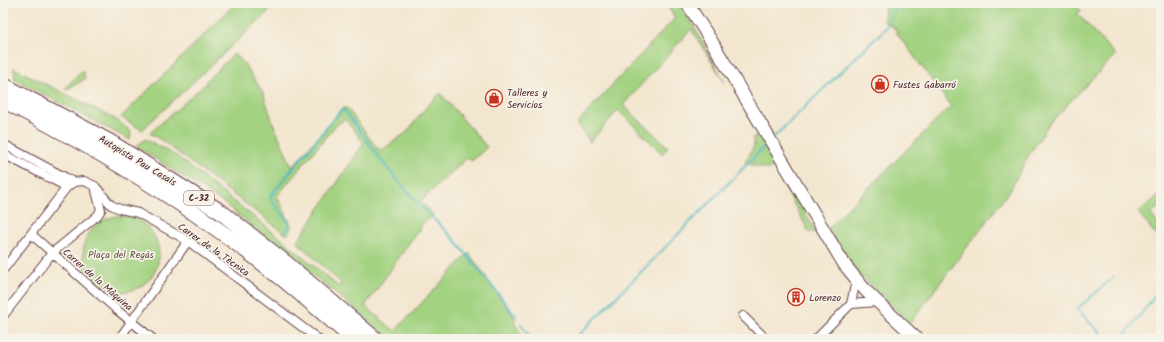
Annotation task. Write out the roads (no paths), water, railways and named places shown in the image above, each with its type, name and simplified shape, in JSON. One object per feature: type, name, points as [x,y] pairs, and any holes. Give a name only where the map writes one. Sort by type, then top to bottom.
[{"type":"highway","name":"Autopista Pau Casals","points":[[3,85],[110,142],[221,212],[287,264],[375,339]]},
{"type":"highway","name":"Autopista Pau Casals","points":[[3,100],[127,169],[212,226],[279,276],[353,339]]},
{"type":"main road","points":[[687,3],[712,42],[833,247],[856,280],[877,302],[917,339]]},
{"type":"street","points":[[3,144],[74,182]]},
{"type":"street","points":[[3,154],[67,187]]},
{"type":"street","points":[[3,270],[67,187],[74,182],[84,181],[95,186],[101,210],[97,216],[52,253],[3,316]]},
{"type":"street","name":"Carrer de la Tècnica","points":[[95,186],[111,205],[120,209],[138,212],[188,241],[318,339]]},
{"type":"street","name":"Carrer de la Màquina","points":[[31,234],[116,310],[153,339]]},
{"type":"street","points":[[119,339],[188,241]]},
{"type":"street","points":[[816,339],[851,304],[856,280]]},
{"type":"street","points":[[851,304],[877,302]]},
{"type":"street","points":[[743,316],[766,339]]},
{"type":"waterway","points":[[264,3],[269,9],[276,3]]},
{"type":"waterway","points":[[775,136],[886,28],[896,3]]},
{"type":"waterway","points":[[285,232],[290,224],[271,200],[271,195],[341,110],[345,111],[388,169],[417,202],[454,239],[516,316]]},
{"type":"waterway","points":[[575,339],[766,145]]},
{"type":"waterway","points":[[1106,339],[1077,309],[1114,277]]},
{"type":"waterway","points":[[1122,339],[1161,288]]},
{"type":"waterway","points":[[521,324],[531,339]]},
{"type":"place","name":"Fustes Gabarró","points":[[880,84]]},
{"type":"place","name":"Talleres y Servicios","points":[[494,98]]},
{"type":"place","name":"Lorenzo","points":[[796,297]]},
{"type":"park label","name":"Plaça del Regàs","points":[[121,254]]}]
